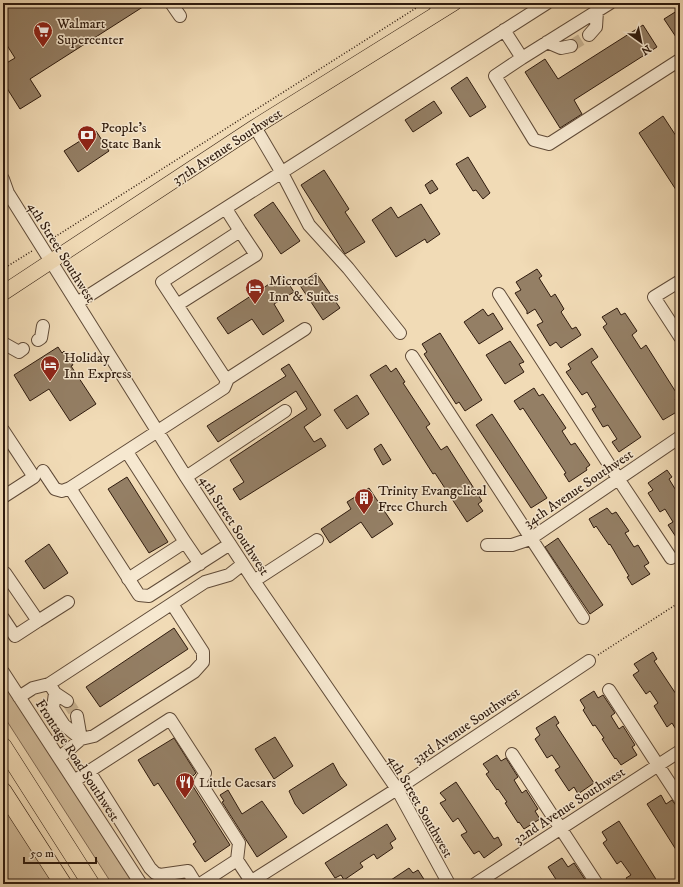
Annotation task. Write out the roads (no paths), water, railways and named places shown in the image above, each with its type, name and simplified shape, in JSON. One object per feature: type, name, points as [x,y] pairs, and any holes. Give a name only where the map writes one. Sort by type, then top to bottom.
[{"type":"highway","points":[[3,746],[80,876]]},
{"type":"highway","points":[[3,764],[38,819],[80,876],[91,884]]},
{"type":"highway","points":[[3,791],[63,884]]},
{"type":"highway","points":[[22,820],[76,878],[80,876]]},
{"type":"main road","name":"37th Avenue Southwest","points":[[3,293],[437,8],[454,3]]},
{"type":"street","points":[[171,3],[180,16]]},
{"type":"street","points":[[77,303],[547,3]]},
{"type":"street","points":[[610,3],[495,76],[534,140],[550,144],[678,61]]},
{"type":"street","points":[[589,35],[596,27],[597,11]]},
{"type":"street","points":[[504,30],[522,58]]},
{"type":"street","points":[[547,42],[561,48],[571,46]]},
{"type":"street","points":[[256,127],[309,225],[348,268],[400,334]]},
{"type":"street","name":"4th Street Southwest","points":[[3,179],[8,194],[186,477],[254,581],[397,789],[448,884]]},
{"type":"street","points":[[177,305],[256,255],[226,209]]},
{"type":"street","points":[[43,471],[55,489],[62,491],[70,488],[224,388],[227,381],[162,282],[240,231]]},
{"type":"street","points":[[680,281],[654,297],[680,337]]},
{"type":"street","points":[[499,294],[618,480],[671,558]]},
{"type":"street","points":[[38,340],[41,338],[43,326]]},
{"type":"street","points":[[226,380],[305,329]]},
{"type":"street","points":[[3,343],[19,352],[23,349]]},
{"type":"street","points":[[412,356],[530,539],[583,618]]},
{"type":"street","points":[[186,477],[285,411]]},
{"type":"street","points":[[3,430],[34,477],[3,496]]},
{"type":"street","name":"34th Avenue Southwest","points":[[487,545],[512,545],[530,539],[680,437]]},
{"type":"street","points":[[127,452],[200,564]]},
{"type":"street","points":[[70,488],[139,595],[149,596],[230,544]]},
{"type":"street","points":[[254,581],[317,540]]},
{"type":"street","points":[[128,579],[185,542]]},
{"type":"street","points":[[52,689],[205,582],[229,575],[243,564]]},
{"type":"street","points":[[3,574],[5,572],[38,622]]},
{"type":"street","points":[[3,618],[15,636],[68,602]]},
{"type":"street","points":[[59,758],[81,739],[94,736],[194,672],[203,662],[203,652],[172,604]]},
{"type":"street","name":"33rd Avenue Southwest","points":[[249,883],[397,789],[589,661]]},
{"type":"street","name":"Frontage Road Southwest","points":[[3,672],[142,884]]},
{"type":"street","points":[[20,697],[33,688],[52,689],[67,701]]},
{"type":"street","points":[[52,689],[53,708],[64,725],[81,739]]},
{"type":"street","points":[[609,690],[680,799]]},
{"type":"street","points":[[77,716],[81,739]]},
{"type":"street","points":[[74,781],[170,719],[205,773],[200,782],[239,843],[237,860],[249,883]]},
{"type":"street","name":"32nd Avenue Southwest","points":[[475,884],[680,752]]},
{"type":"street","points":[[512,754],[597,884]]},
{"type":"street","points":[[88,772],[150,868],[155,873],[160,875],[188,871],[196,884]]},
{"type":"street","points":[[200,884],[237,860]]},
{"type":"tunnel","points":[[571,46],[589,35]]},
{"type":"tunnel","points":[[67,701],[77,716]]},
{"type":"place","name":"Walmart Supercenter","points":[[43,48]]},
{"type":"place","name":"People’s State Bank","points":[[87,152]]},
{"type":"place","name":"Microtel Inn & Suites","points":[[255,305]]},
{"type":"place","name":"Holiday Inn Express","points":[[50,382]]},
{"type":"place","name":"Trinity Evangelical Free Church","points":[[364,515]]},
{"type":"place","name":"Little Caesars","points":[[185,799]]}]
